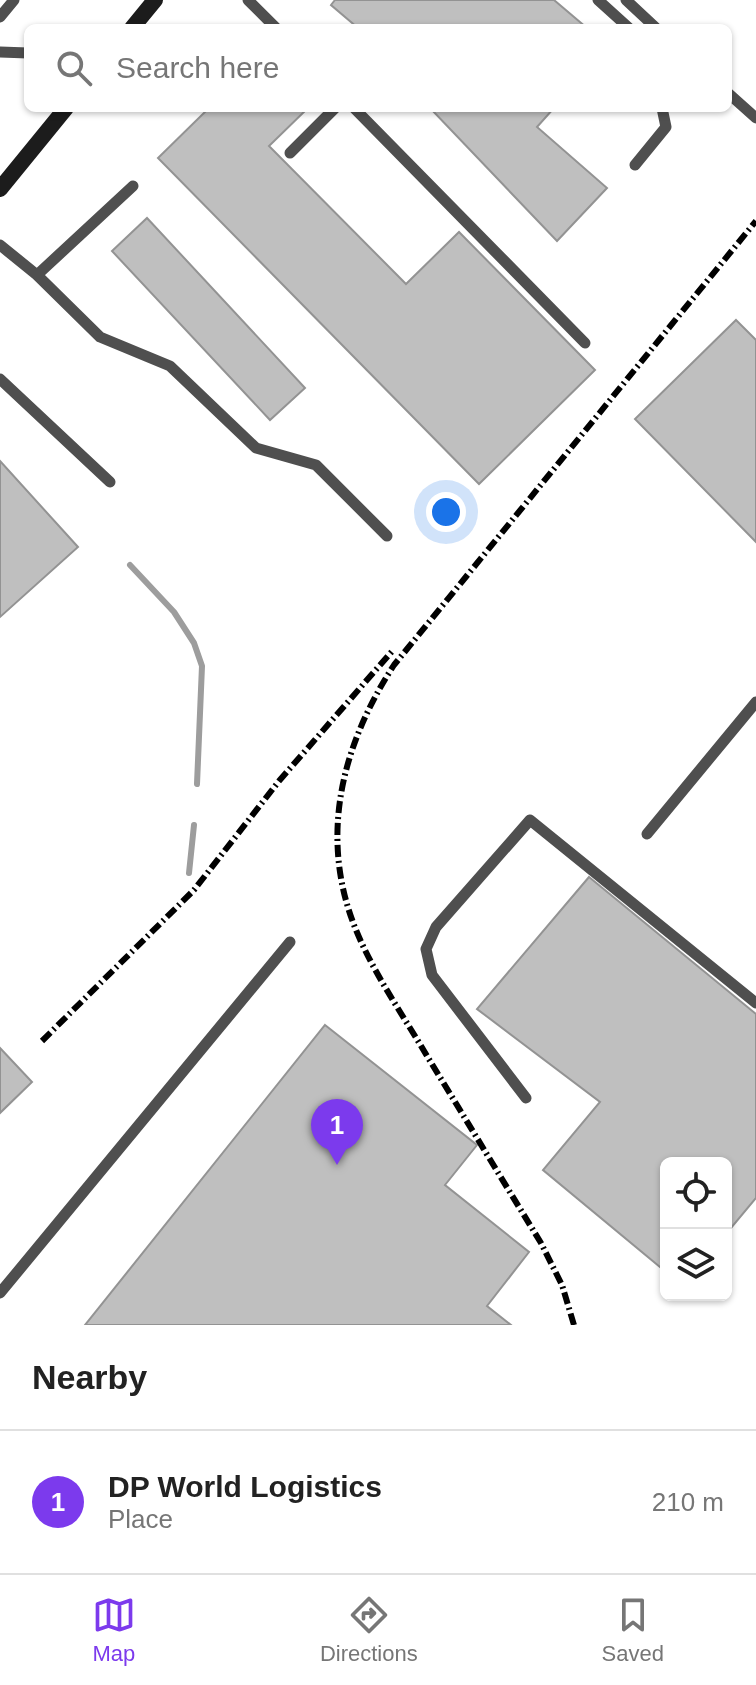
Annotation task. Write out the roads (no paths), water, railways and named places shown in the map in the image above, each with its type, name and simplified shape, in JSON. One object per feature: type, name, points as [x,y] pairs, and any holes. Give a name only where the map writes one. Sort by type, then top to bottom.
[{"type":"street","points":[[135,24],[155,0]]},
{"type":"street","points":[[0,189],[63,112]]},
{"type":"lane","points":[[0,17],[14,0]]},
{"type":"lane","points":[[248,0],[272,24]]},
{"type":"lane","points":[[598,0],[625,24]]},
{"type":"lane","points":[[626,0],[652,24]]},
{"type":"lane","points":[[0,52],[24,53]]},
{"type":"lane","points":[[732,97],[756,118]]},
{"type":"lane","points":[[290,153],[331,112]]},
{"type":"lane","points":[[358,112],[585,343]]},
{"type":"lane","points":[[635,165],[666,127],[663,112]]},
{"type":"lane","points":[[37,275],[133,186]]},
{"type":"lane","points":[[0,245],[37,275],[100,337],[170,366],[256,448],[316,465],[387,536]]},
{"type":"lane","points":[[0,379],[110,482]]},
{"type":"lane","points":[[647,834],[756,702]]},
{"type":"lane","points":[[526,1098],[432,975],[426,949],[436,927],[530,820],[756,1003]]},
{"type":"lane","points":[[0,1293],[290,942]]},
{"type":"waterway","points":[[130,565],[174,612],[194,643],[202,666],[197,784]]},
{"type":"waterway","points":[[189,873],[194,825]]},
{"type":"railway","points":[[574,1325],[562,1285],[541,1243],[389,994],[356,930],[339,861],[341,793],[361,727],[394,665],[756,221]]},
{"type":"railway","points":[[42,1041],[194,890],[279,781],[394,649]]},
{"type":"place","name":"DP World Logistics","points":[[337,1165]]}]
